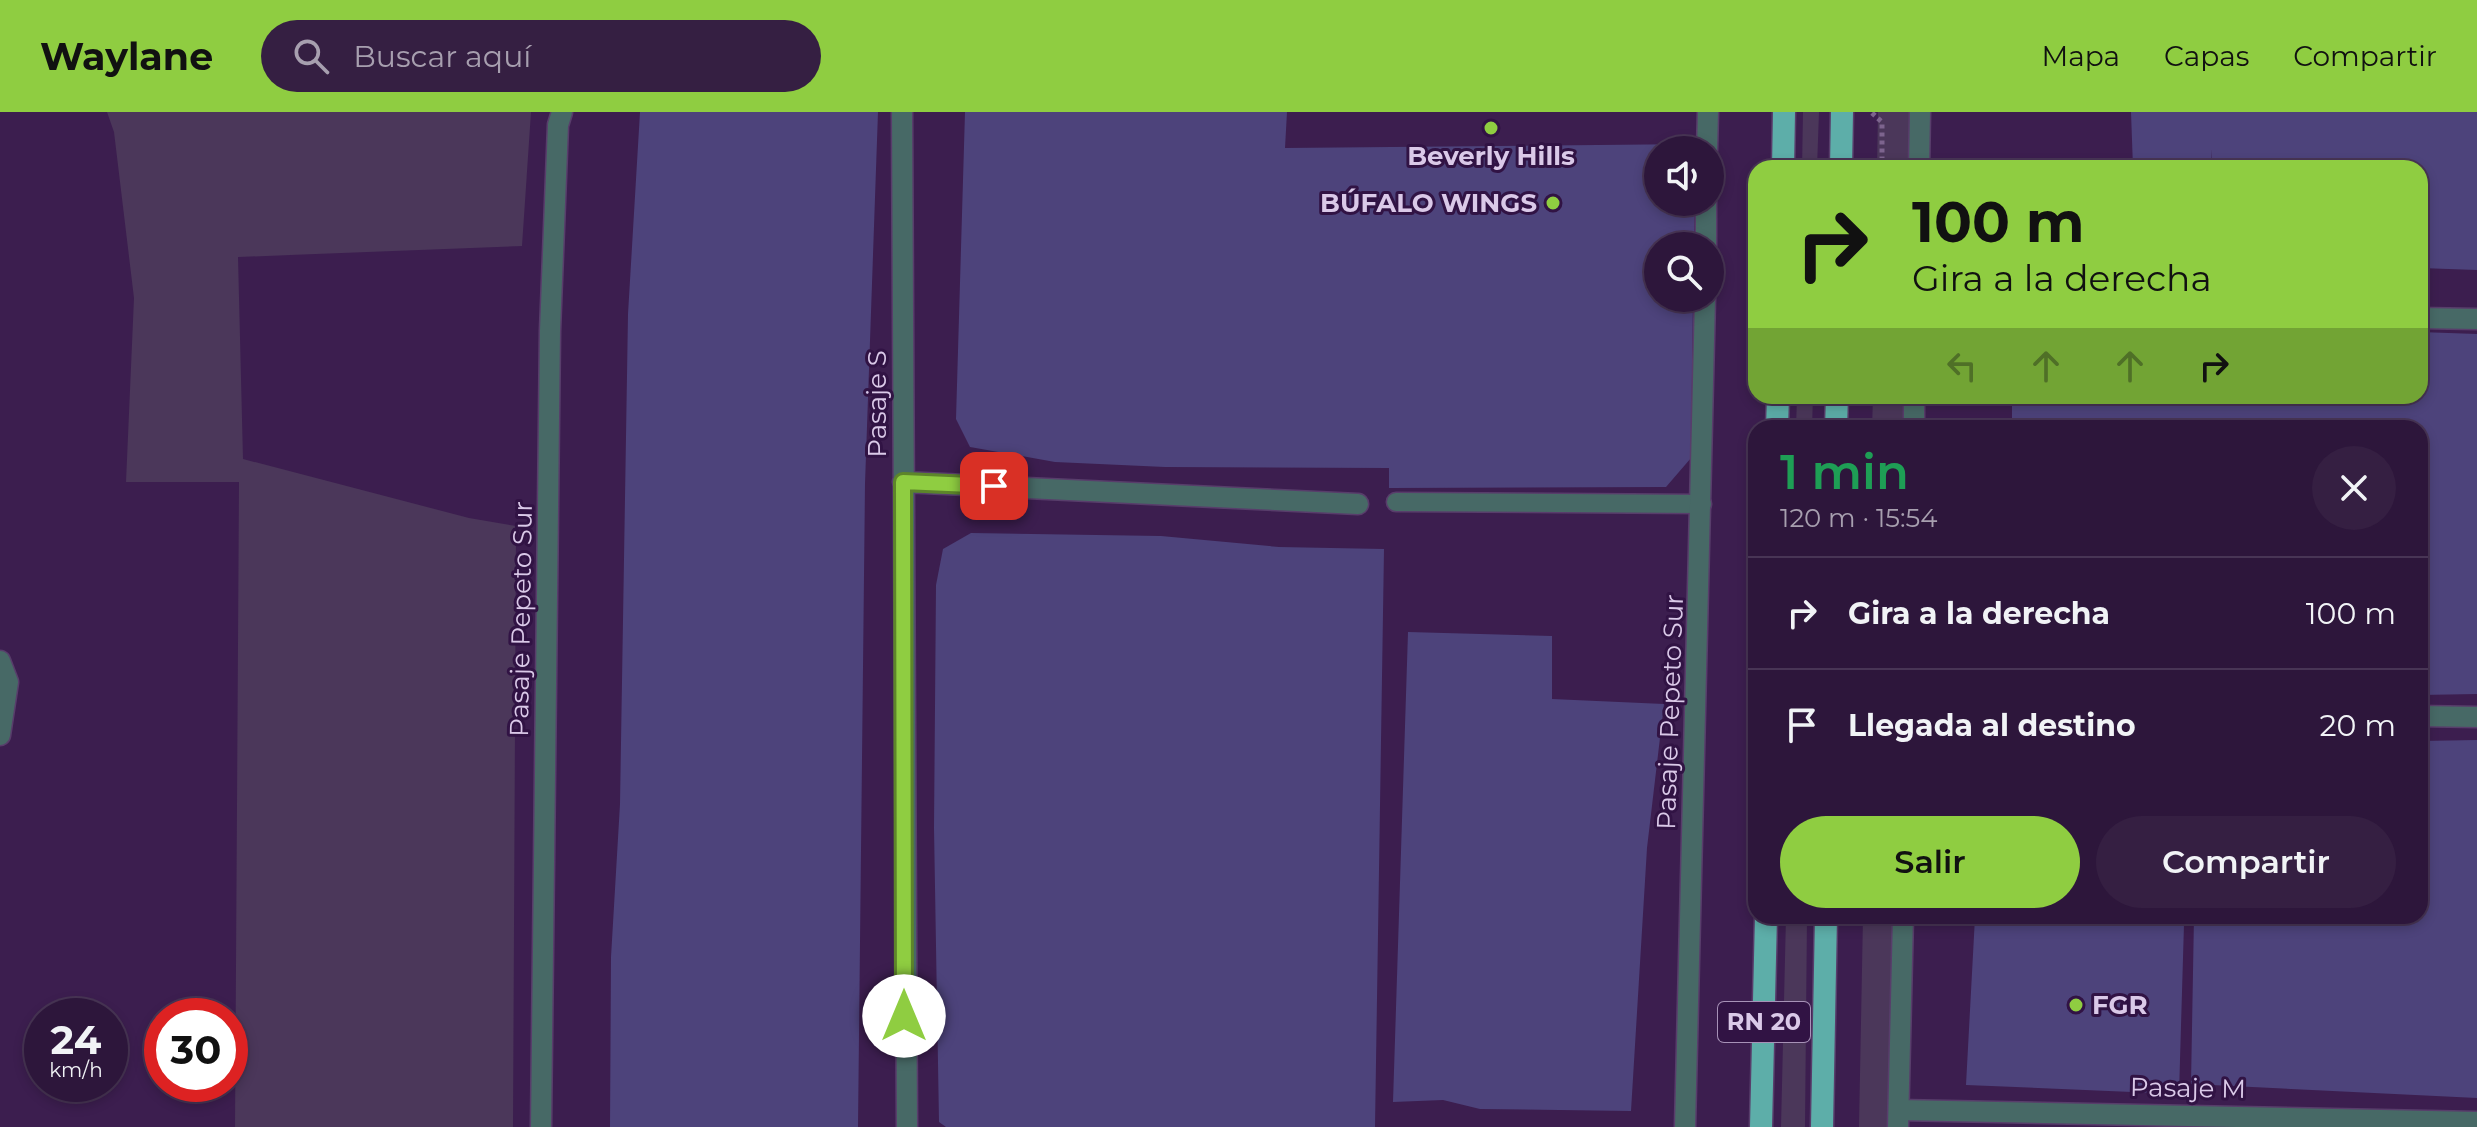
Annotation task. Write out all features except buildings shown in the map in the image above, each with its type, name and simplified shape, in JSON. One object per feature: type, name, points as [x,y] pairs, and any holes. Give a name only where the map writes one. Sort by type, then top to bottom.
[{"type":"highway","points":[[1783,160],[1784,112]]},
{"type":"highway","points":[[1841,160],[1842,112]]},
{"type":"highway","name":"RN 20","points":[[1761,1127],[1766,924]]},
{"type":"highway","name":"RN 20","points":[[1822,1127],[1826,924]]},
{"type":"street","name":"Pasaje Pepeto Sur","points":[[541,1127],[550,331],[558,125],[562,112]]},
{"type":"street","name":"Pasaje S","points":[[902,112],[907,1127]]},
{"type":"street","points":[[1707,136],[1708,112]]},
{"type":"street","points":[[1919,160],[1920,112]]},
{"type":"street","name":"Pasaje Pepeto Sur","points":[[1685,1127],[1705,312]]},
{"type":"street","points":[[2428,318],[2477,319]]},
{"type":"street","points":[[903,482],[1358,504]]},
{"type":"street","points":[[0,661],[8,682],[0,735]]},
{"type":"street","points":[[2428,716],[2477,717]]},
{"type":"street","points":[[1898,1118],[1903,924]]},
{"type":"street","name":"Pasaje M","points":[[1898,1118],[2477,1122]]},
{"type":"lane","points":[[1396,502],[1702,504]]},
{"type":"path","points":[[1872,112],[1882,122],[1882,160]]},
{"type":"shaded area","points":[[107,112],[531,112],[522,246],[238,257],[243,459],[469,518],[516,526],[513,1127],[235,1127],[235,1102],[248,1102],[248,998],[236,998],[239,482],[126,482],[134,298],[114,132]]},
{"type":"shaded area","points":[[1803,112],[1819,112],[1817,160],[1802,160]]},
{"type":"shaded area","points":[[1878,112],[1912,112],[1911,160],[1877,160]]},
{"type":"shaded area","points":[[1797,404],[1813,404],[1812,420],[1796,420]]},
{"type":"shaded area","points":[[1873,404],[1907,404],[1906,420],[1872,420]]},
{"type":"shaded area","points":[[1786,924],[1807,924],[1805,1127],[1781,1127]]},
{"type":"shaded area","points":[[1863,924],[1897,924],[1893,1127],[1859,1127]]},
{"type":"place","name":"Beverly Hills","points":[[1491,128]]},
{"type":"place","name":"BÚFALO WINGS","points":[[1553,203]]},
{"type":"place","name":"FGR","points":[[2076,1005]]},
{"type":"route","points":[[904,1016],[903,482],[994,486]]}]
